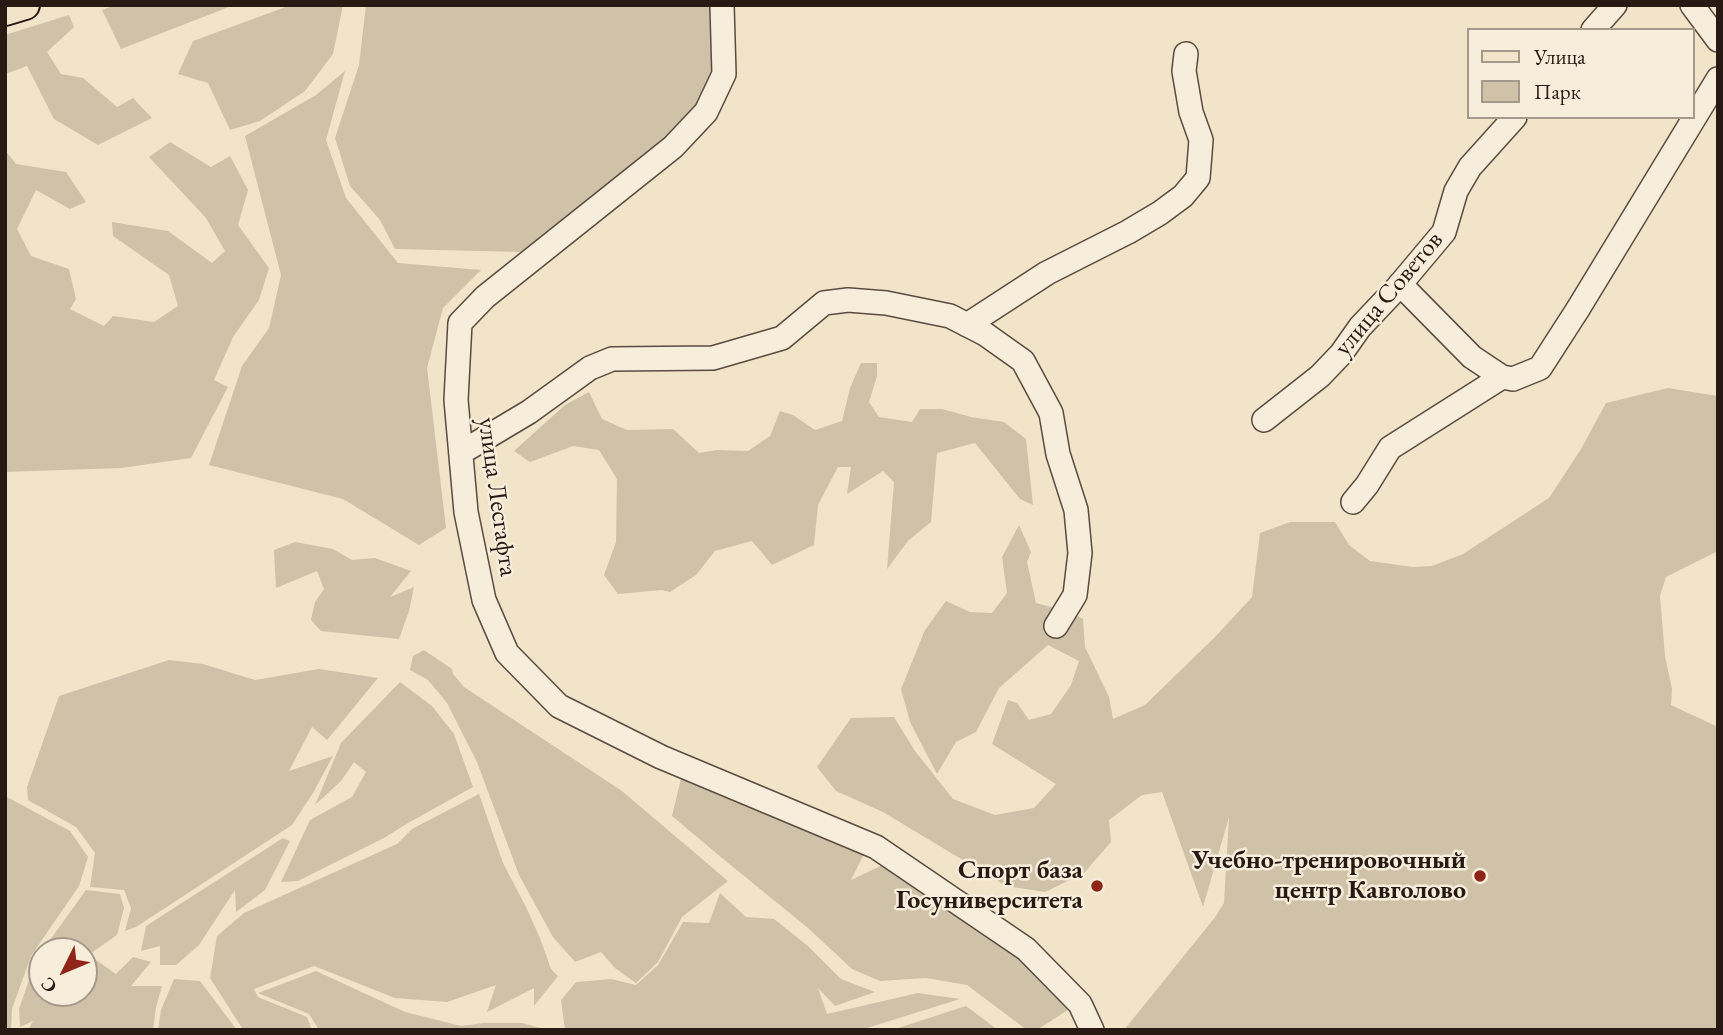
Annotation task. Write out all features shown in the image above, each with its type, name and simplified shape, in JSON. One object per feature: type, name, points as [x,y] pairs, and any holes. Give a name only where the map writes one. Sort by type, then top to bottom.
[{"type":"main road","points":[[5,11],[25,5]]},
{"type":"street","name":"улица Лесгафта","points":[[722,5],[724,74],[706,112],[673,147],[485,297],[460,323],[456,400],[466,513],[484,600],[507,653],[559,706],[662,757],[876,847],[1026,949],[1080,1004],[1092,1030]]},
{"type":"street","points":[[1595,28],[1615,5]]},
{"type":"street","points":[[1692,5],[1718,40]]},
{"type":"street","points":[[967,325],[1047,273],[1160,213],[1183,196],[1198,178],[1201,140],[1191,112],[1184,71],[1186,54]]},
{"type":"street","points":[[1695,117],[1718,79]]},
{"type":"street","name":"улица Советов","points":[[1264,420],[1320,376],[1444,232],[1456,191],[1470,167],[1513,119]]},
{"type":"street","points":[[1353,502],[1390,449],[1502,377],[1513,379],[1540,369],[1694,119]]},
{"type":"street","name":"улица Советов","points":[[1400,284],[1472,357],[1502,377]]},
{"type":"street","points":[[462,452],[529,412],[590,368],[612,359],[713,358],[782,338],[824,303],[848,300],[886,303],[950,316],[985,334],[1023,361],[1051,413],[1058,454],[1076,510],[1080,553],[1075,595],[1056,626]]},
{"type":"green space","points":[[115,5],[234,5],[121,49],[102,10]]},
{"type":"green space","points":[[291,5],[343,5],[333,54],[305,91],[260,121],[230,130],[208,83],[178,74],[193,41]]},
{"type":"green space","points":[[366,5],[715,5],[718,20],[710,90],[665,141],[575,222],[522,252],[395,249],[380,220],[350,186],[335,138],[359,65]]},
{"type":"green space","points":[[69,15],[74,27],[47,52],[61,74],[83,78],[117,107],[133,98],[152,118],[98,145],[54,119],[27,66],[5,74],[5,35]]},
{"type":"green space","points":[[345,71],[326,140],[346,198],[398,263],[481,270],[443,308],[427,368],[446,528],[419,545],[343,499],[209,465],[242,366],[269,328],[281,275],[245,136],[316,95]]},
{"type":"green space","points":[[170,142],[211,167],[230,156],[248,190],[238,225],[269,268],[259,300],[233,337],[214,380],[228,387],[191,458],[121,468],[5,472],[5,150],[16,164],[66,172],[86,202],[70,209],[36,190],[17,229],[31,256],[69,269],[76,299],[70,309],[104,326],[113,316],[154,322],[178,306],[169,275],[113,236],[112,222],[168,231],[212,263],[225,251],[206,218],[149,157]]},
{"type":"green space","points":[[861,363],[877,363],[877,376],[869,402],[879,417],[912,422],[920,409],[942,409],[1004,422],[1026,439],[1033,505],[1020,499],[975,443],[937,453],[931,522],[908,541],[887,569],[894,482],[883,471],[847,494],[851,467],[838,467],[818,505],[814,545],[772,565],[752,541],[715,551],[696,575],[670,592],[662,590],[618,594],[604,575],[616,542],[617,479],[599,450],[573,446],[530,462],[514,451],[565,405],[589,392],[602,419],[627,430],[673,429],[699,453],[717,450],[748,451],[770,436],[780,411],[793,415],[815,430],[842,421],[850,388]]},
{"type":"green space","points":[[1668,388],[1718,396],[1718,551],[1666,577],[1660,596],[1665,656],[1672,689],[1671,705],[1718,727],[1718,1030],[1124,1030],[1224,903],[1229,817],[1203,907],[1162,792],[1142,795],[1109,820],[1111,842],[1084,873],[1045,892],[1006,886],[883,812],[836,791],[817,767],[851,718],[894,717],[915,751],[953,799],[995,815],[1034,808],[1056,784],[992,744],[1008,700],[1017,703],[1029,720],[1051,714],[1071,685],[1079,661],[1048,645],[999,688],[976,732],[956,742],[937,774],[910,722],[901,689],[925,630],[946,601],[970,612],[992,613],[1007,593],[1002,557],[1019,525],[1031,552],[1027,562],[1036,603],[1067,611],[1083,619],[1085,647],[1109,697],[1113,719],[1145,705],[1252,597],[1260,533],[1290,522],[1335,522],[1349,545],[1370,561],[1413,567],[1432,566],[1463,554],[1549,498],[1581,449],[1606,403]]},
{"type":"green space","points":[[295,542],[333,549],[352,560],[375,558],[411,571],[390,597],[414,587],[399,639],[321,631],[311,620],[315,602],[324,589],[317,571],[276,588],[274,550]]},
{"type":"green space","points":[[424,650],[452,669],[464,687],[622,791],[728,881],[682,917],[658,962],[636,983],[615,968],[601,952],[575,962],[553,937],[519,875],[477,762],[447,703],[428,680],[410,670],[413,656]]},
{"type":"green space","points":[[169,660],[203,664],[255,680],[319,669],[378,678],[327,740],[312,727],[289,771],[333,756],[292,825],[136,927],[125,931],[131,908],[124,890],[90,887],[95,853],[76,827],[28,800],[27,787],[59,696]]},
{"type":"green space","points":[[400,682],[432,706],[454,734],[473,787],[384,838],[298,881],[281,882],[310,820],[352,797],[366,772],[354,762],[341,781],[315,805],[341,743]]},
{"type":"green space","points":[[684,766],[867,848],[851,880],[889,862],[1004,937],[1074,1006],[1037,1030],[1027,1030],[967,985],[926,978],[880,981],[852,969],[808,928],[672,816]]},
{"type":"green space","points":[[479,794],[503,863],[526,907],[551,969],[558,976],[534,1006],[534,988],[487,1012],[496,985],[447,1002],[395,998],[314,966],[254,989],[258,997],[307,1017],[312,1030],[242,1028],[210,978],[217,936],[244,913],[397,844],[412,829]]},
{"type":"green space","points":[[5,796],[70,831],[88,857],[79,886],[44,937],[28,937],[28,964],[12,1009],[11,1030],[5,1030]]},
{"type":"green space","points":[[283,838],[290,841],[265,890],[236,912],[235,890],[199,945],[176,965],[160,965],[160,946],[141,951],[146,926]]},
{"type":"green space","points":[[86,890],[120,894],[124,908],[117,935],[98,948],[98,937],[52,937]]},
{"type":"green space","points":[[720,893],[746,917],[774,919],[808,946],[841,979],[875,992],[835,1006],[818,988],[827,1014],[918,993],[960,999],[864,1030],[565,1030],[561,1000],[576,982],[611,979],[636,985],[658,965],[683,922],[709,923]]},
{"type":"green space","points":[[133,957],[151,962],[131,986],[162,986],[153,1030],[28,1030],[33,1021],[20,1027],[19,1009],[28,983],[28,1007],[98,1007],[98,961],[116,974]]},
{"type":"green space","points":[[316,971],[405,1012],[461,1026],[522,1023],[548,1030],[319,1030],[309,1014],[258,993]]},
{"type":"green space","points":[[174,979],[200,981],[237,1030],[158,1030],[161,1010]]},
{"type":"green space","points":[[966,1006],[998,1030],[892,1030]]},
{"type":"place","name":"Учебно-тренировочный центр Кавголово","points":[[1480,876]]},
{"type":"place","name":"Спорт база Госуниверситета","points":[[1097,886]]}]
